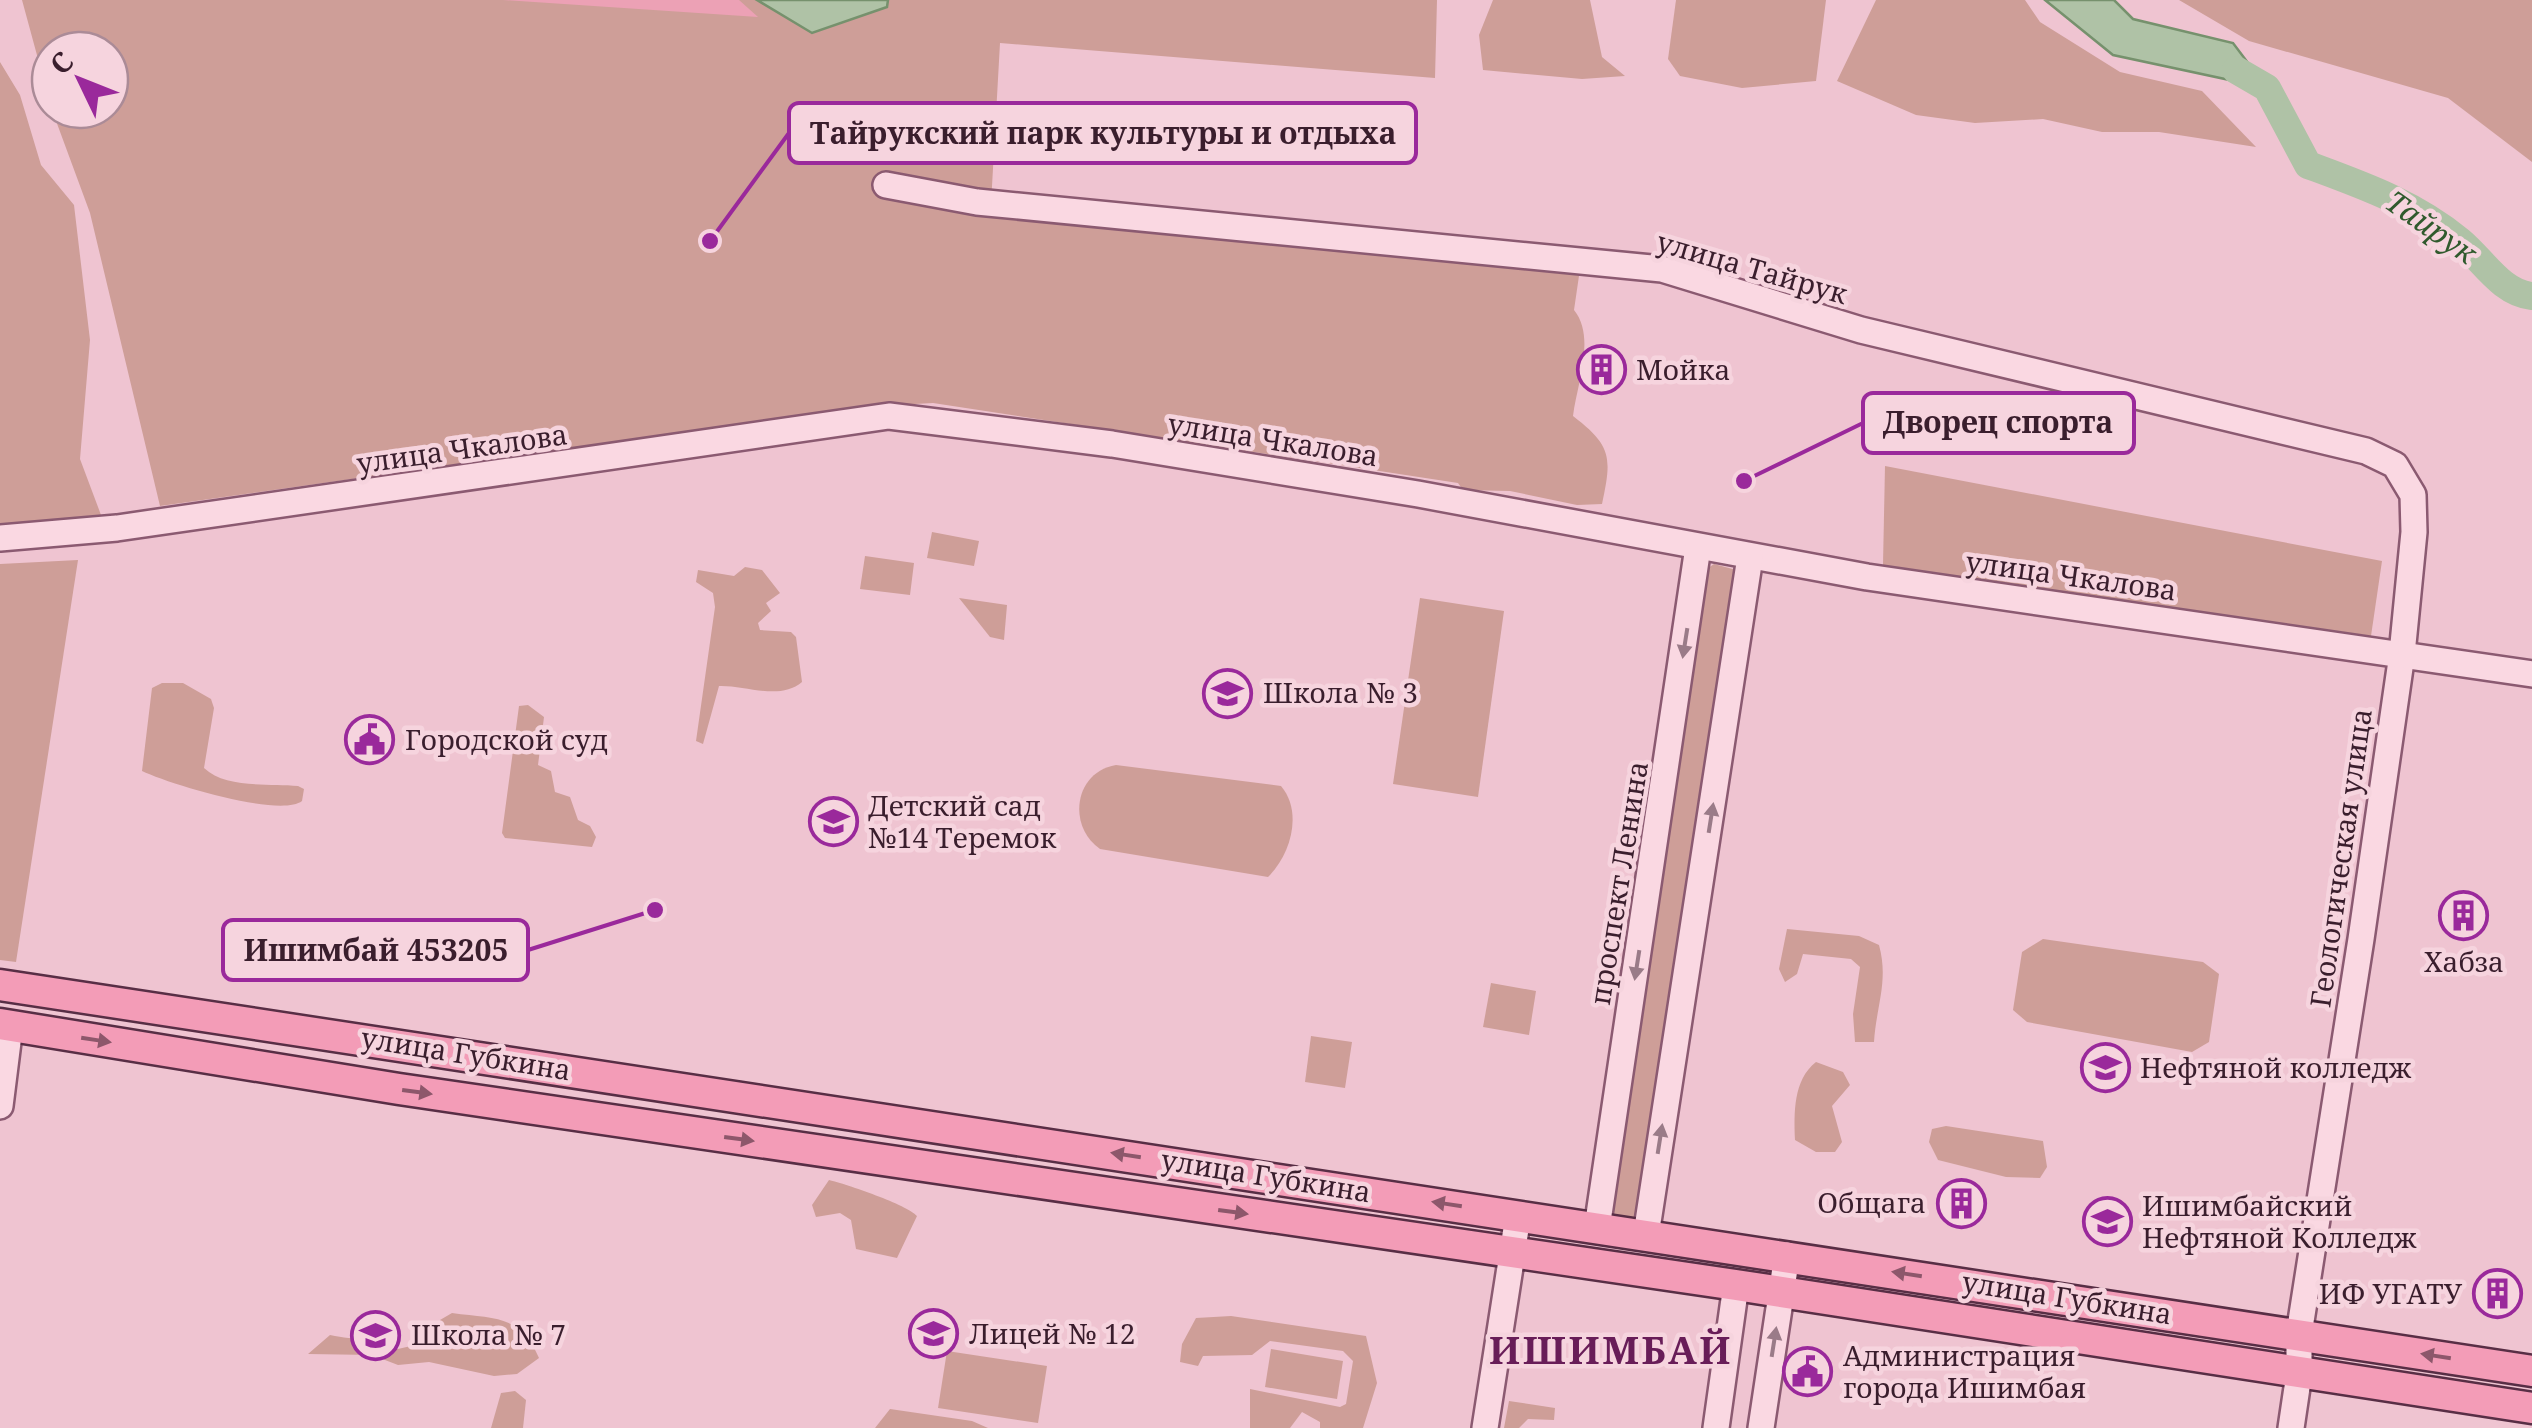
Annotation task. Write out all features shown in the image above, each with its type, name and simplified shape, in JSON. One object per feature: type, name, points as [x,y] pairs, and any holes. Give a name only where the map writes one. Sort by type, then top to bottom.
[{"type":"main road","name":"улица Губкина","points":[[0,985],[2532,1371]]},
{"type":"main road","name":"улица Губкина","points":[[5,1025],[399,1090],[1736,1285],[2532,1408]]},
{"type":"street","name":"улица Тайрук","points":[[886,185],[977,202],[1662,269],[1861,330],[2366,451],[2395,466],[2413,495],[2414,532],[2402,654]]},
{"type":"street","name":"улица Чкалова","points":[[0,538],[117,528],[889,416],[1132,447],[1418,494],[1750,557],[2532,674]]},
{"type":"street","name":"проспект Ленина","points":[[1597,1228],[1698,547]]},
{"type":"street","points":[[1646,1235],[1750,557]]},
{"type":"street","name":"Геологическая улица","points":[[2291,1428],[2300,1374],[2299,1334],[2402,654]]},
{"type":"street","points":[[0,1106],[5,1025]]},
{"type":"street","points":[[1485,1428],[1518,1216]]},
{"type":"street","points":[[1760,1428],[1787,1256]]},
{"type":"street","points":[[1716,1428],[1736,1285]]},
{"type":"shaded area","points":[[22,0],[1437,0],[1435,78],[1000,43],[991,204],[1580,269],[1574,310],[1584,333],[1584,347],[1573,416],[1595,436],[1606,454],[1602,504],[1577,505],[1510,491],[1463,490],[1458,483],[933,403],[862,407],[160,506],[90,213],[59,130],[130,130],[130,30],[30,30]]},
{"type":"shaded area","points":[[757,0],[888,0],[887,7],[812,33]]},
{"type":"shaded area","points":[[1493,0],[1590,0],[1602,57],[1625,76],[1582,79],[1483,70],[1479,35]]},
{"type":"shaded area","points":[[1676,0],[1826,0],[1816,81],[1742,88],[1680,76],[1668,59]]},
{"type":"shaded area","points":[[1876,0],[2025,0],[2040,22],[2120,72],[2202,91],[2256,147],[2159,132],[2102,132],[2043,119],[1975,123],[1916,115],[1837,81]]},
{"type":"shaded area","points":[[2045,0],[2114,0],[2133,19],[2233,43],[2267,88],[2113,55]]},
{"type":"shaded area","points":[[2179,0],[2532,0],[2532,162],[2448,98],[2249,41]]},
{"type":"shaded area","points":[[0,62],[20,95],[41,165],[74,205],[90,340],[80,459],[101,515],[0,525]]},
{"type":"shaded area","points":[[1885,466],[2382,561],[2371,636],[1883,565]]},
{"type":"shaded area","points":[[932,532],[979,541],[974,566],[927,558]]},
{"type":"shaded area","points":[[865,556],[914,563],[910,595],[860,589]]},
{"type":"shaded area","points":[[78,560],[16,962],[0,960],[0,564]]},
{"type":"shaded area","points":[[1714,564],[1740,571],[1638,1220],[1611,1217],[1609,1208],[1704,571]]},
{"type":"shaded area","points":[[745,567],[762,570],[780,593],[766,603],[771,611],[758,623],[760,630],[791,632],[796,637],[802,682],[783,691],[719,686],[703,744],[696,741],[715,607],[713,593],[696,582],[698,570],[734,576]]},
{"type":"shaded area","points":[[959,598],[1007,605],[1004,640],[990,637]]},
{"type":"shaded area","points":[[1420,598],[1504,611],[1478,797],[1393,784]]},
{"type":"shaded area","points":[[162,683],[183,683],[211,699],[214,708],[204,768],[236,782],[298,786],[304,789],[302,801],[290,805],[249,802],[199,791],[142,771],[152,688]]},
{"type":"shaded area","points":[[528,705],[544,717],[538,765],[551,771],[555,792],[570,797],[578,820],[590,826],[596,837],[592,847],[505,838],[502,833],[519,706]]},
{"type":"shaded area","points":[[1116,765],[1281,786],[1288,796],[1293,820],[1283,857],[1268,877],[1100,849],[1083,827],[1080,801],[1091,778]]},
{"type":"shaded area","points":[[1787,929],[1859,936],[1879,945],[1882,982],[1874,1042],[1855,1042],[1853,1014],[1860,967],[1851,959],[1803,954],[1797,974],[1785,982],[1779,969]]},
{"type":"shaded area","points":[[2043,939],[2203,962],[2219,974],[2209,1042],[2192,1052],[2027,1022],[2013,1010],[2022,952]]},
{"type":"shaded area","points":[[1491,983],[1536,991],[1529,1035],[1483,1027]]},
{"type":"shaded area","points":[[1311,1036],[1352,1042],[1345,1088],[1305,1082]]},
{"type":"shaded area","points":[[1816,1062],[1843,1072],[1850,1085],[1832,1106],[1842,1142],[1835,1152],[1816,1152],[1795,1140],[1799,1087]]},
{"type":"shaded area","points":[[1946,1126],[2043,1141],[2047,1167],[2040,1178],[2006,1177],[1938,1160],[1929,1142],[1932,1129]]},
{"type":"shaded area","points":[[829,1180],[890,1201],[917,1216],[897,1258],[856,1249],[851,1220],[840,1213],[816,1217],[812,1205]]},
{"type":"shaded area","points":[[452,1313],[493,1318],[514,1326],[532,1344],[539,1358],[517,1374],[494,1376],[429,1362],[398,1365],[372,1355],[308,1354],[330,1335],[372,1340],[398,1349],[428,1342],[462,1348],[440,1320]]},
{"type":"shaded area","points":[[1231,1316],[1366,1336],[1377,1383],[1363,1428],[1320,1428],[1320,1422],[1302,1412],[1290,1428],[1250,1428],[1250,1389],[1340,1407],[1346,1404],[1353,1361],[1343,1351],[1270,1341],[1252,1355],[1203,1356],[1198,1366],[1180,1362],[1182,1344],[1196,1318]]},
{"type":"shaded area","points":[[1271,1349],[1343,1361],[1337,1399],[1265,1387]]},
{"type":"shaded area","points":[[947,1351],[1047,1366],[1038,1423],[938,1408]]},
{"type":"shaded area","points":[[515,1391],[526,1400],[523,1428],[491,1428],[501,1393]]},
{"type":"shaded area","points":[[1509,1401],[1555,1408],[1554,1420],[1528,1419],[1519,1428],[1504,1428]]},
{"type":"shaded area","points":[[890,1409],[972,1421],[988,1428],[875,1428]]},
{"type":"sand","points":[[503,0],[739,0],[758,17]]},
{"type":"waterway","name":"Тайрук","points":[[2236,70],[2267,88],[2308,165],[2387,196],[2424,216],[2460,241],[2511,289],[2532,296]]},
{"type":"place","name":"Тайрукский парк культуры и отдыха","points":[[710,241]]},
{"type":"place","name":"Мойка","points":[[1601,370]]},
{"type":"place","name":"Дворец спорта","points":[[1744,481]]},
{"type":"place","name":"Школа № 3","points":[[1228,693]]},
{"type":"place","name":"Городской суд","points":[[370,740]]},
{"type":"place","name":"Детский сад №14 Теремок","points":[[833,822]]},
{"type":"place","name":"Ишимбай 453205","points":[[655,910]]},
{"type":"place","name":"Хабза","points":[[2464,915]]},
{"type":"place","name":"Нефтяной колледж","points":[[2105,1068]]},
{"type":"place","name":"Общага","points":[[1961,1203]]},
{"type":"place","name":"Ишимбайский Нефтяной Колледж","points":[[2107,1222]]},
{"type":"place","name":"ИФ УГАТУ","points":[[2497,1294]]},
{"type":"place","name":"Лицей № 12","points":[[934,1334]]},
{"type":"place","name":"Школа № 7","points":[[376,1335]]},
{"type":"place","name":"Администрация города Ишимбая","points":[[1808,1372]]},
{"type":"district","name":"ИШИМБАЙ","points":[[1611,1351]]}]
